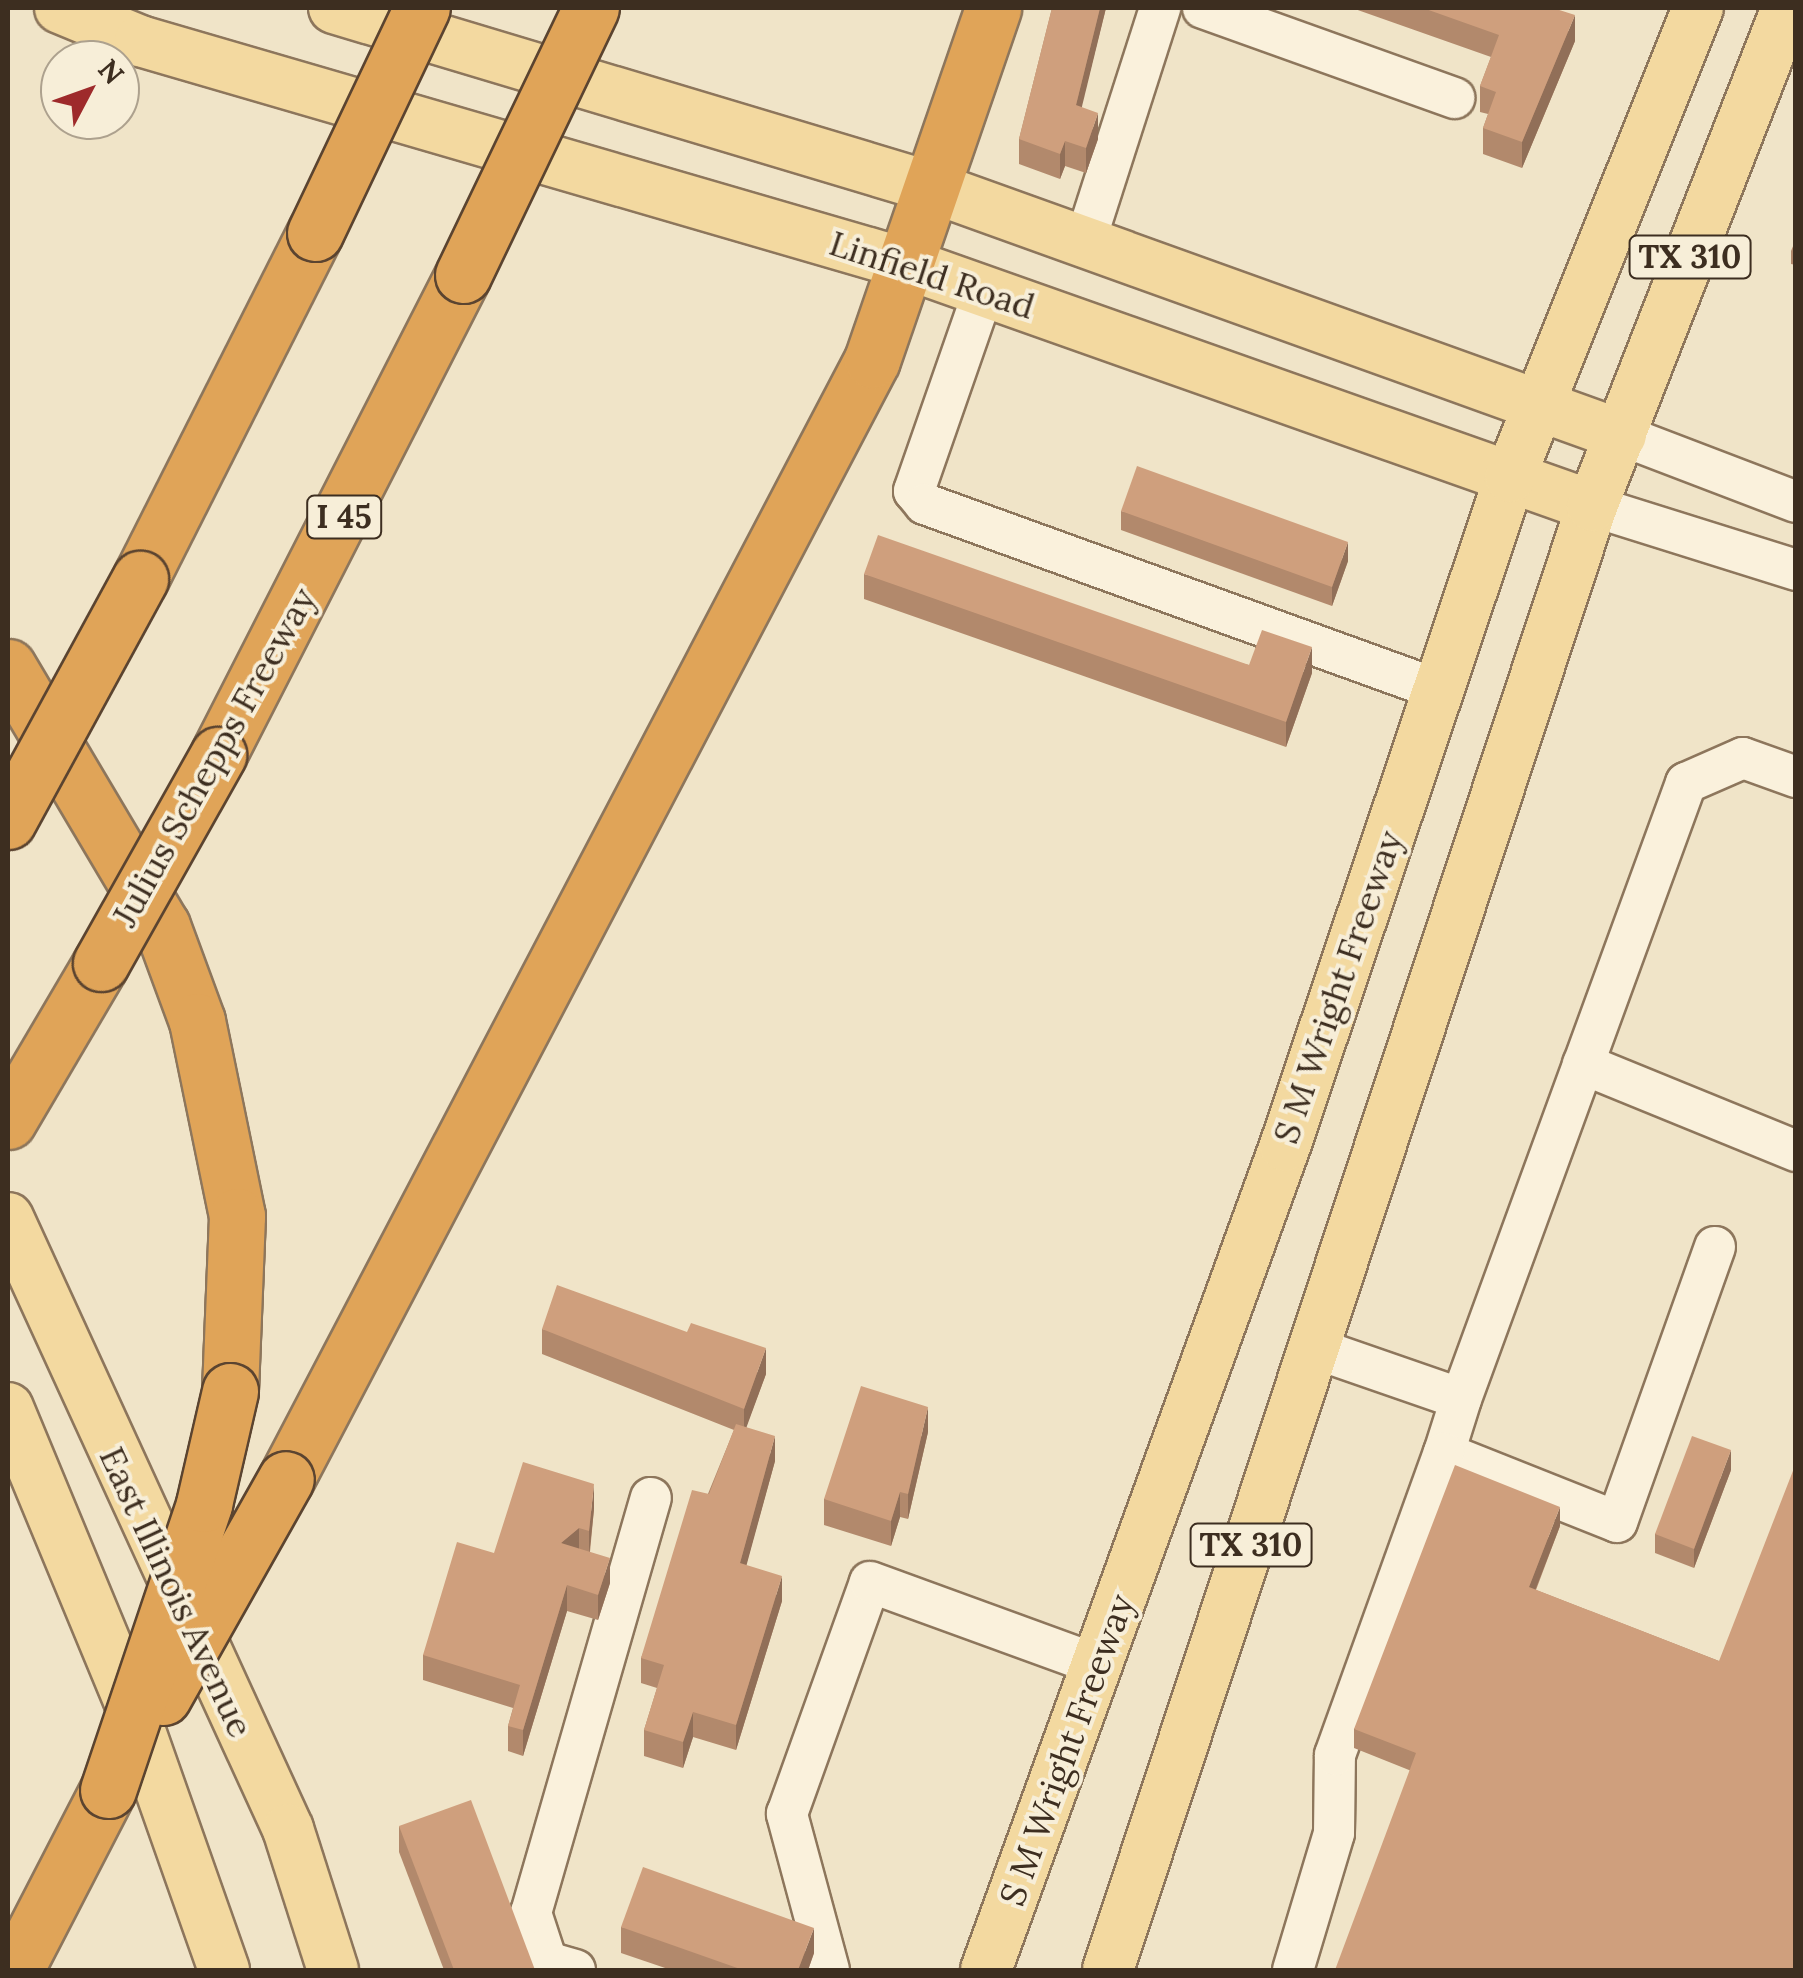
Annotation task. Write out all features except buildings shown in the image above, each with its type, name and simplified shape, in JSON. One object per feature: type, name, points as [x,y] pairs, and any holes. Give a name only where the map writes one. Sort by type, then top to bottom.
[{"type":"highway","points":[[8,821],[140,579],[315,233],[422,8]]},
{"type":"highway","name":"Julius Schepps Freeway","points":[[8,1121],[218,756],[464,275],[591,8]]},
{"type":"highway","points":[[15,1970],[108,1790],[286,1479],[814,479],[910,265],[994,8]]},
{"type":"highway","points":[[8,667],[162,926],[197,1021],[237,1216],[230,1391],[204,1504],[108,1790]]},
{"type":"main road","name":"Linfield Road","points":[[60,8],[147,24],[910,265],[1592,506]]},
{"type":"main road","points":[[334,8],[934,188],[1620,435]]},
{"type":"main road","name":"S M Wright Freeway","points":[[986,1970],[1098,1665],[1510,476],[1698,8]]},
{"type":"main road","name":"TX 310","points":[[1108,1970],[1317,1350],[1592,506],[1787,8]]},
{"type":"main road","name":"East Illinois Avenue","points":[[8,1218],[288,1830],[333,1970]]},
{"type":"main road","points":[[8,1408],[129,1700],[224,1970]]},
{"type":"street","points":[[1085,242],[1160,8]]},
{"type":"street","points":[[1203,8],[1454,98]]},
{"type":"street","points":[[984,290],[914,491],[925,504],[1438,690]]},
{"type":"street","points":[[1620,435],[1796,502]]},
{"type":"street","name":"Linfield Road","points":[[1592,506],[1796,570]]},
{"type":"street","points":[[1293,1970],[1334,1833],[1334,1755],[1686,782],[1743,758],[1796,777]]},
{"type":"street","points":[[1584,1064],[1796,1151]]},
{"type":"street","points":[[1444,1453],[1617,1522],[1715,1247]]},
{"type":"street","points":[[1317,1350],[1461,1399]]},
{"type":"street","points":[[575,1970],[547,1962],[532,1913],[651,1498]]},
{"type":"street","points":[[828,1970],[787,1814],[870,1582],[1098,1665]]}]
